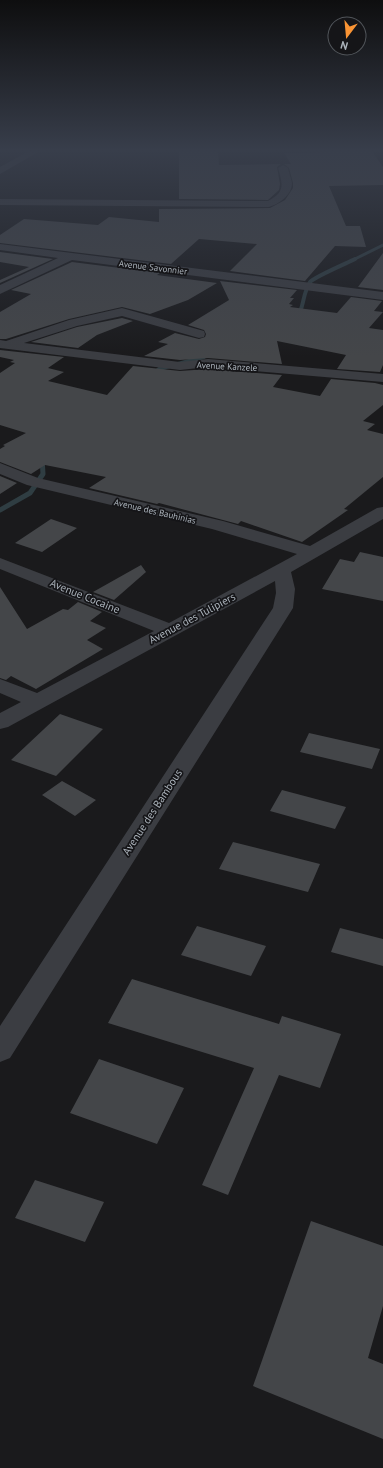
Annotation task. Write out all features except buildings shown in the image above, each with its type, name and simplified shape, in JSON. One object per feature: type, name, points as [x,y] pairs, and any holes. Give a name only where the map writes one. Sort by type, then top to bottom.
[{"type":"street","name":"Avenue Savonnier","points":[[0,247],[383,296]]},
{"type":"street","points":[[0,290],[71,256]]},
{"type":"street","points":[[2,345],[73,323],[122,312],[198,334]]},
{"type":"street","name":"Avenue Kanzele","points":[[2,345],[176,365],[208,363],[383,378]]},
{"type":"street","name":"Avenue des Bauhinias","points":[[0,468],[33,482],[217,525],[311,552]]},
{"type":"street","name":"Avenue des Tulipiers","points":[[0,722],[281,570],[383,512]]},
{"type":"street","name":"Avenue Cocaine","points":[[0,563],[169,630]]},
{"type":"street","name":"Avenue des Bambous","points":[[0,1050],[283,608],[286,595],[286,584],[281,570]]},
{"type":"street","points":[[0,685],[37,701]]},
{"type":"waterway","points":[[355,259],[383,245]]},
{"type":"waterway","points":[[296,313],[300,312],[306,289],[310,282],[355,259]]},
{"type":"waterway","points":[[152,375],[159,369],[204,357]]},
{"type":"waterway","points":[[0,510],[30,493],[43,474],[42,458]]}]
